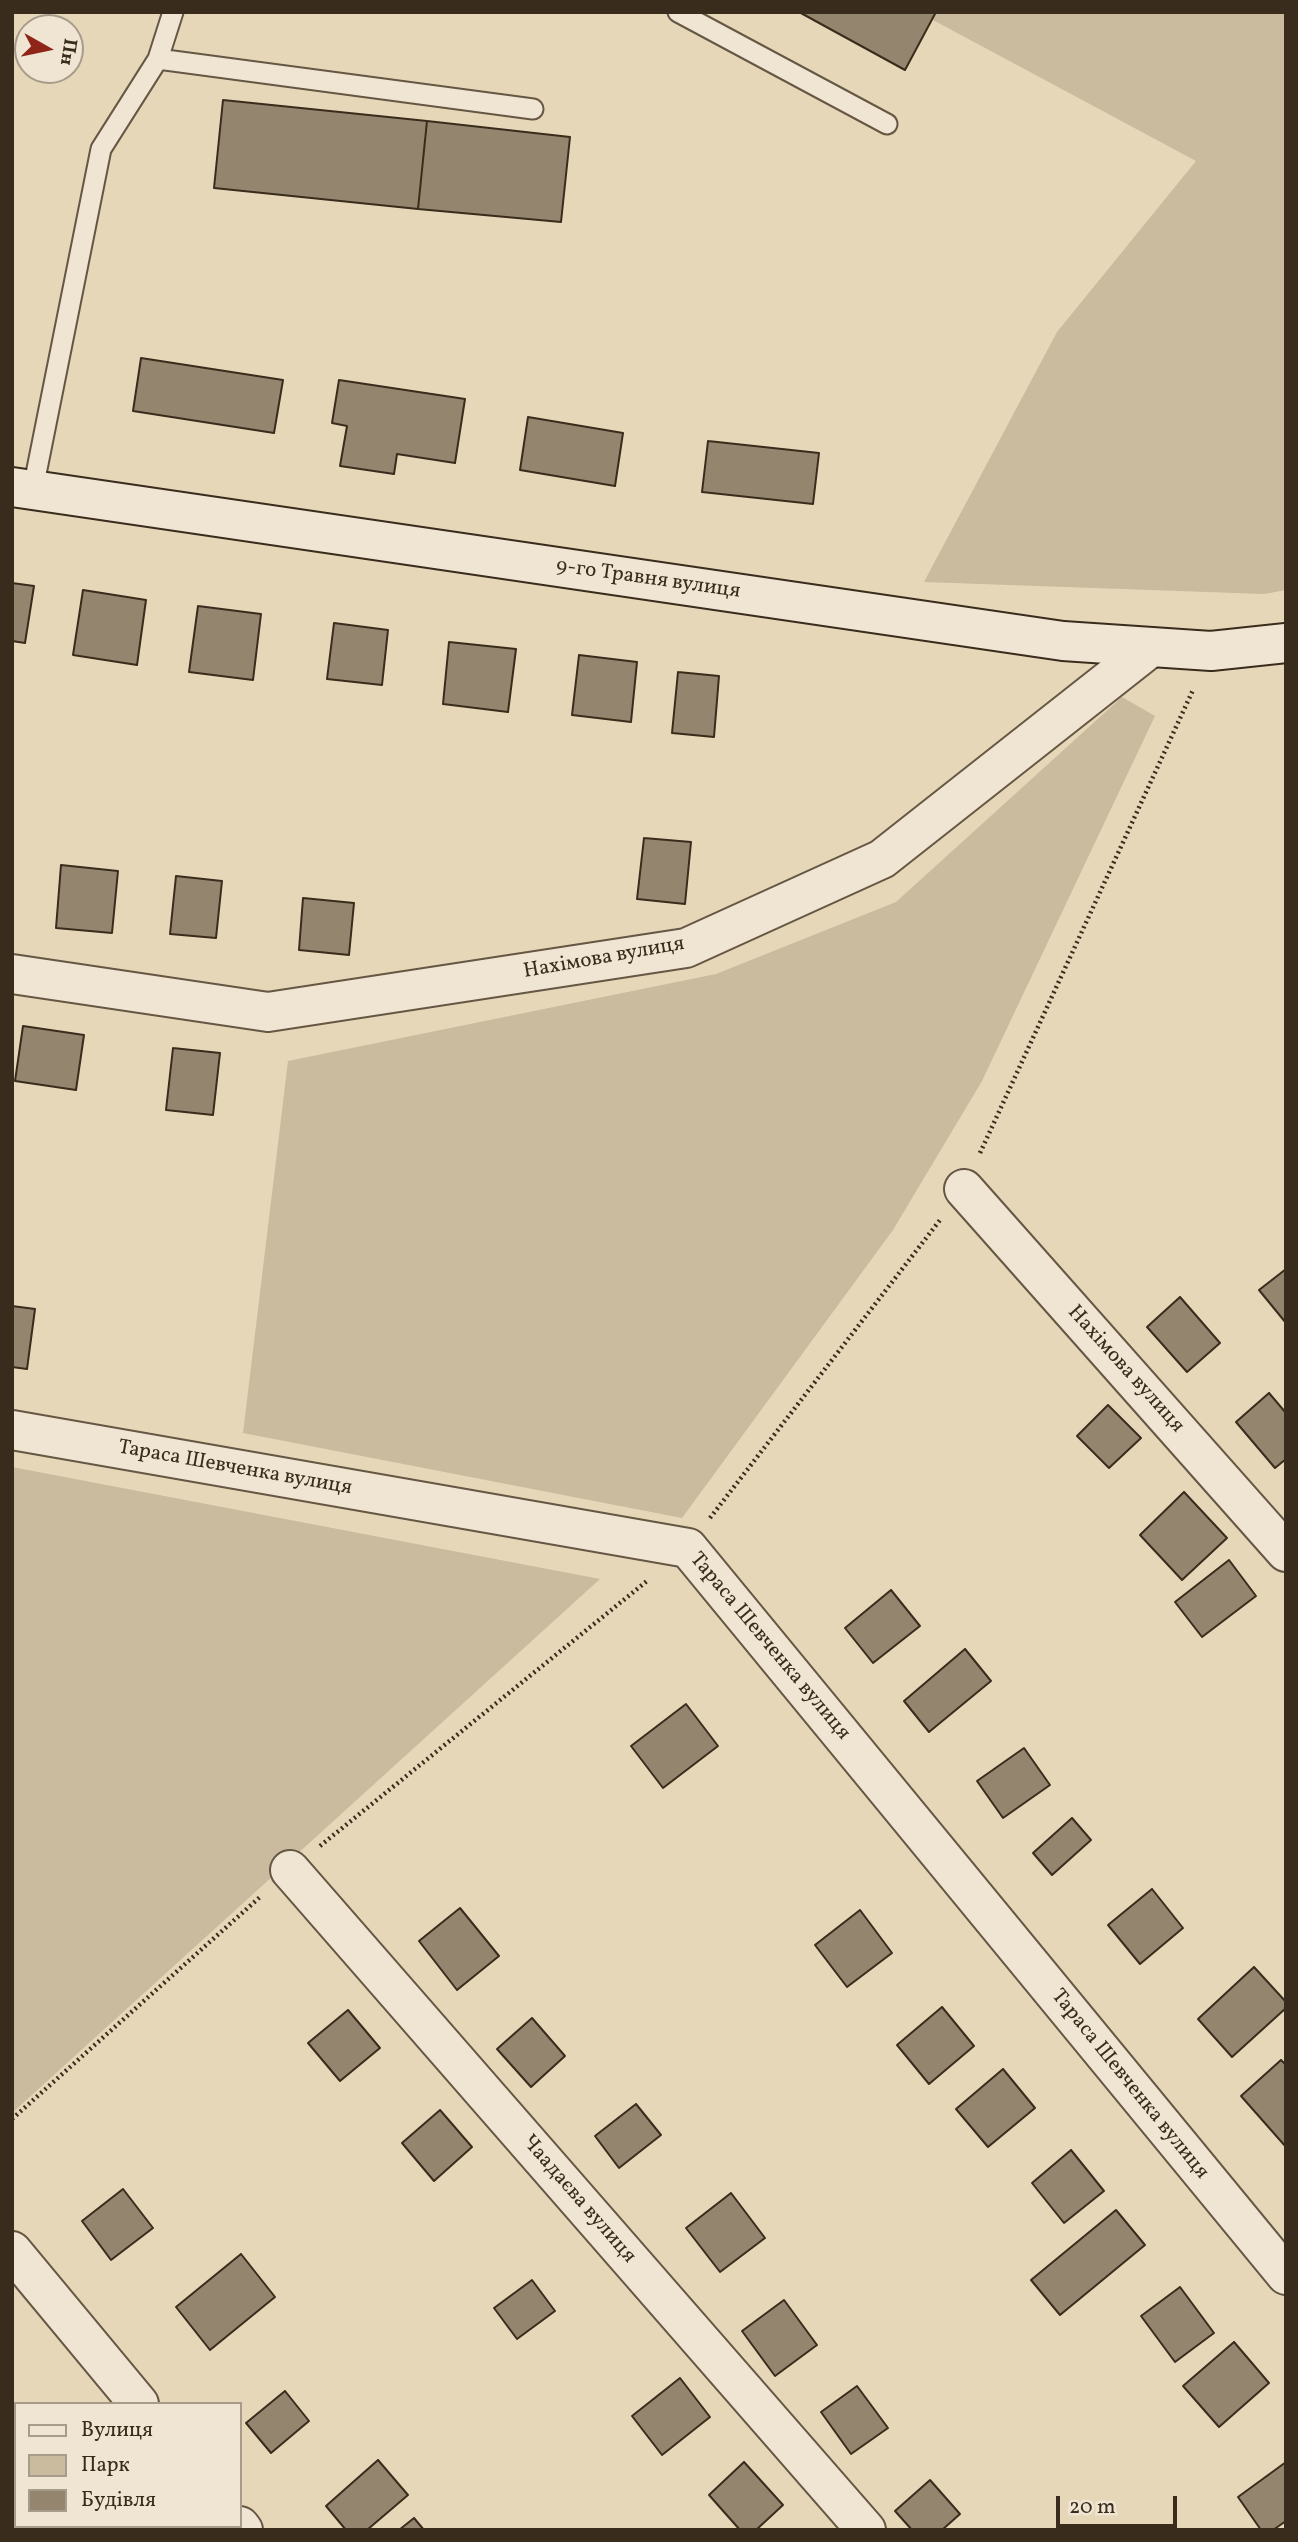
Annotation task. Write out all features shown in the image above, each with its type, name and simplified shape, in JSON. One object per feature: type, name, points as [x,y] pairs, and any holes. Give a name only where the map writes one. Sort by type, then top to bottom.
[{"type":"street","name":"9-го Травня вулиця","points":[[22,488],[1050,639],[1211,651],[1286,643]]},
{"type":"street","name":"Нахімова вулиця","points":[[12,974],[268,1012],[686,948],[882,859],[1151,647]]},
{"type":"street","name":"Нахімова вулиця","points":[[964,1189],[1286,1552]]},
{"type":"street","name":"Тараса Шевченка вулиця","points":[[12,1430],[688,1548],[1286,2275]]},
{"type":"street","name":"Чаадаєва вулиця","points":[[290,1870],[866,2530]]},
{"type":"street","points":[[12,2251],[137,2402]]},
{"type":"lane","points":[[22,488],[101,149],[158,59],[173,12]]},
{"type":"lane","points":[[678,12],[887,124]]},
{"type":"lane","points":[[158,59],[533,109]]},
{"type":"path","points":[[12,2119],[290,1870],[688,1548],[964,1189],[1211,651]]},
{"type":"green space","points":[[918,12],[1286,12],[1286,590],[1264,594],[924,582],[1057,332],[1196,161]]},
{"type":"green space","points":[[1122,697],[1155,716],[982,1081],[893,1230],[682,1518],[243,1433],[288,1061],[716,974],[896,902]]},
{"type":"green space","points":[[12,1467],[600,1579],[12,2113]]},
{"type":"building","points":[[799,12],[936,12],[905,70]]},
{"type":"building","points":[[223,100],[427,121],[418,209],[214,188]]},
{"type":"building","points":[[427,121],[570,137],[561,222],[418,209]]},
{"type":"building","points":[[141,358],[283,380],[274,433],[133,411]]},
{"type":"building","points":[[339,380],[465,399],[455,463],[397,454],[394,474],[340,466],[347,426],[332,423]]},
{"type":"building","points":[[528,417],[623,433],[615,486],[520,470]]},
{"type":"building","points":[[708,441],[819,453],[813,504],[702,492]]},
{"type":"building","points":[[12,583],[34,586],[25,643],[12,641]]},
{"type":"building","points":[[83,590],[146,600],[137,665],[73,655]]},
{"type":"building","points":[[198,606],[261,614],[253,680],[189,672]]},
{"type":"building","points":[[334,623],[388,630],[382,685],[327,679]]},
{"type":"building","points":[[449,642],[516,649],[508,712],[443,704]]},
{"type":"building","points":[[579,655],[637,662],[631,722],[572,715]]},
{"type":"building","points":[[678,672],[719,676],[714,737],[672,733]]},
{"type":"building","points":[[644,838],[691,842],[685,904],[637,899]]},
{"type":"building","points":[[61,865],[118,871],[112,933],[56,928]]},
{"type":"building","points":[[176,876],[222,881],[216,938],[170,934]]},
{"type":"building","points":[[303,898],[354,903],[349,955],[299,950]]},
{"type":"building","points":[[23,1026],[84,1035],[76,1090],[15,1081]]},
{"type":"building","points":[[173,1048],[220,1053],[213,1115],[166,1110]]},
{"type":"building","points":[[1286,1269],[1286,1323],[1259,1290]]},
{"type":"building","points":[[1180,1297],[1220,1343],[1187,1372],[1147,1327]]},
{"type":"building","points":[[12,1306],[35,1309],[27,1369],[12,1367]]},
{"type":"building","points":[[1269,1393],[1286,1413],[1286,1459],[1275,1468],[1236,1422]]},
{"type":"building","points":[[1108,1405],[1141,1438],[1109,1468],[1077,1436]]},
{"type":"building","points":[[1184,1492],[1227,1538],[1182,1580],[1140,1535]]},
{"type":"building","points":[[1229,1560],[1256,1596],[1202,1637],[1175,1602]]},
{"type":"building","points":[[891,1590],[920,1626],[873,1663],[845,1628]]},
{"type":"building","points":[[965,1649],[991,1681],[929,1732],[904,1701]]},
{"type":"building","points":[[686,1704],[718,1746],[663,1788],[631,1746]]},
{"type":"building","points":[[1024,1748],[1050,1785],[1003,1818],[977,1781]]},
{"type":"building","points":[[1072,1818],[1091,1840],[1052,1875],[1033,1853]]},
{"type":"building","points":[[1152,1889],[1183,1928],[1140,1964],[1108,1925]]},
{"type":"building","points":[[460,1908],[499,1956],[457,1990],[419,1941]]},
{"type":"building","points":[[860,1910],[892,1953],[847,1987],[815,1945]]},
{"type":"building","points":[[1254,1967],[1286,2002],[1286,2008],[1232,2057],[1198,2019]]},
{"type":"building","points":[[942,2007],[974,2046],[929,2084],[897,2045]]},
{"type":"building","points":[[348,2010],[380,2048],[340,2081],[308,2043]]},
{"type":"building","points":[[532,2018],[565,2056],[531,2087],[497,2049]]},
{"type":"building","points":[[1281,2060],[1286,2065],[1286,2147],[1241,2096]]},
{"type":"building","points":[[1003,2069],[1035,2108],[988,2147],[956,2109]]},
{"type":"building","points":[[636,2104],[661,2135],[619,2168],[595,2136]]},
{"type":"building","points":[[440,2110],[472,2147],[434,2181],[402,2143]]},
{"type":"building","points":[[1071,2150],[1104,2191],[1064,2223],[1032,2183]]},
{"type":"building","points":[[123,2189],[153,2228],[111,2260],[82,2221]]},
{"type":"building","points":[[731,2193],[765,2238],[720,2272],[686,2228]]},
{"type":"building","points":[[1116,2210],[1145,2245],[1060,2315],[1031,2280]]},
{"type":"building","points":[[241,2254],[275,2297],[210,2350],[176,2307]]},
{"type":"building","points":[[532,2280],[555,2311],[517,2339],[494,2308]]},
{"type":"building","points":[[1180,2287],[1214,2333],[1175,2362],[1141,2316]]},
{"type":"building","points":[[784,2300],[817,2345],[775,2376],[742,2331]]},
{"type":"building","points":[[1234,2342],[1269,2383],[1219,2427],[1183,2386]]},
{"type":"building","points":[[680,2378],[710,2417],[662,2455],[632,2416]]},
{"type":"building","points":[[857,2386],[888,2428],[851,2454],[821,2412]]},
{"type":"building","points":[[285,2391],[309,2421],[271,2453],[246,2423]]},
{"type":"building","points":[[14,2434],[14,2504],[12,2501]]},
{"type":"building","points":[[378,2460],[408,2495],[367,2530],[346,2530],[326,2506]]},
{"type":"building","points":[[744,2462],[783,2505],[756,2530],[740,2530],[709,2495]]},
{"type":"building","points":[[1286,2462],[1286,2521],[1273,2530],[1261,2530],[1238,2497]]},
{"type":"building","points":[[930,2480],[960,2514],[942,2530],[912,2530],[895,2511]]},
{"type":"building","points":[[414,2518],[424,2530],[399,2530]]}]
